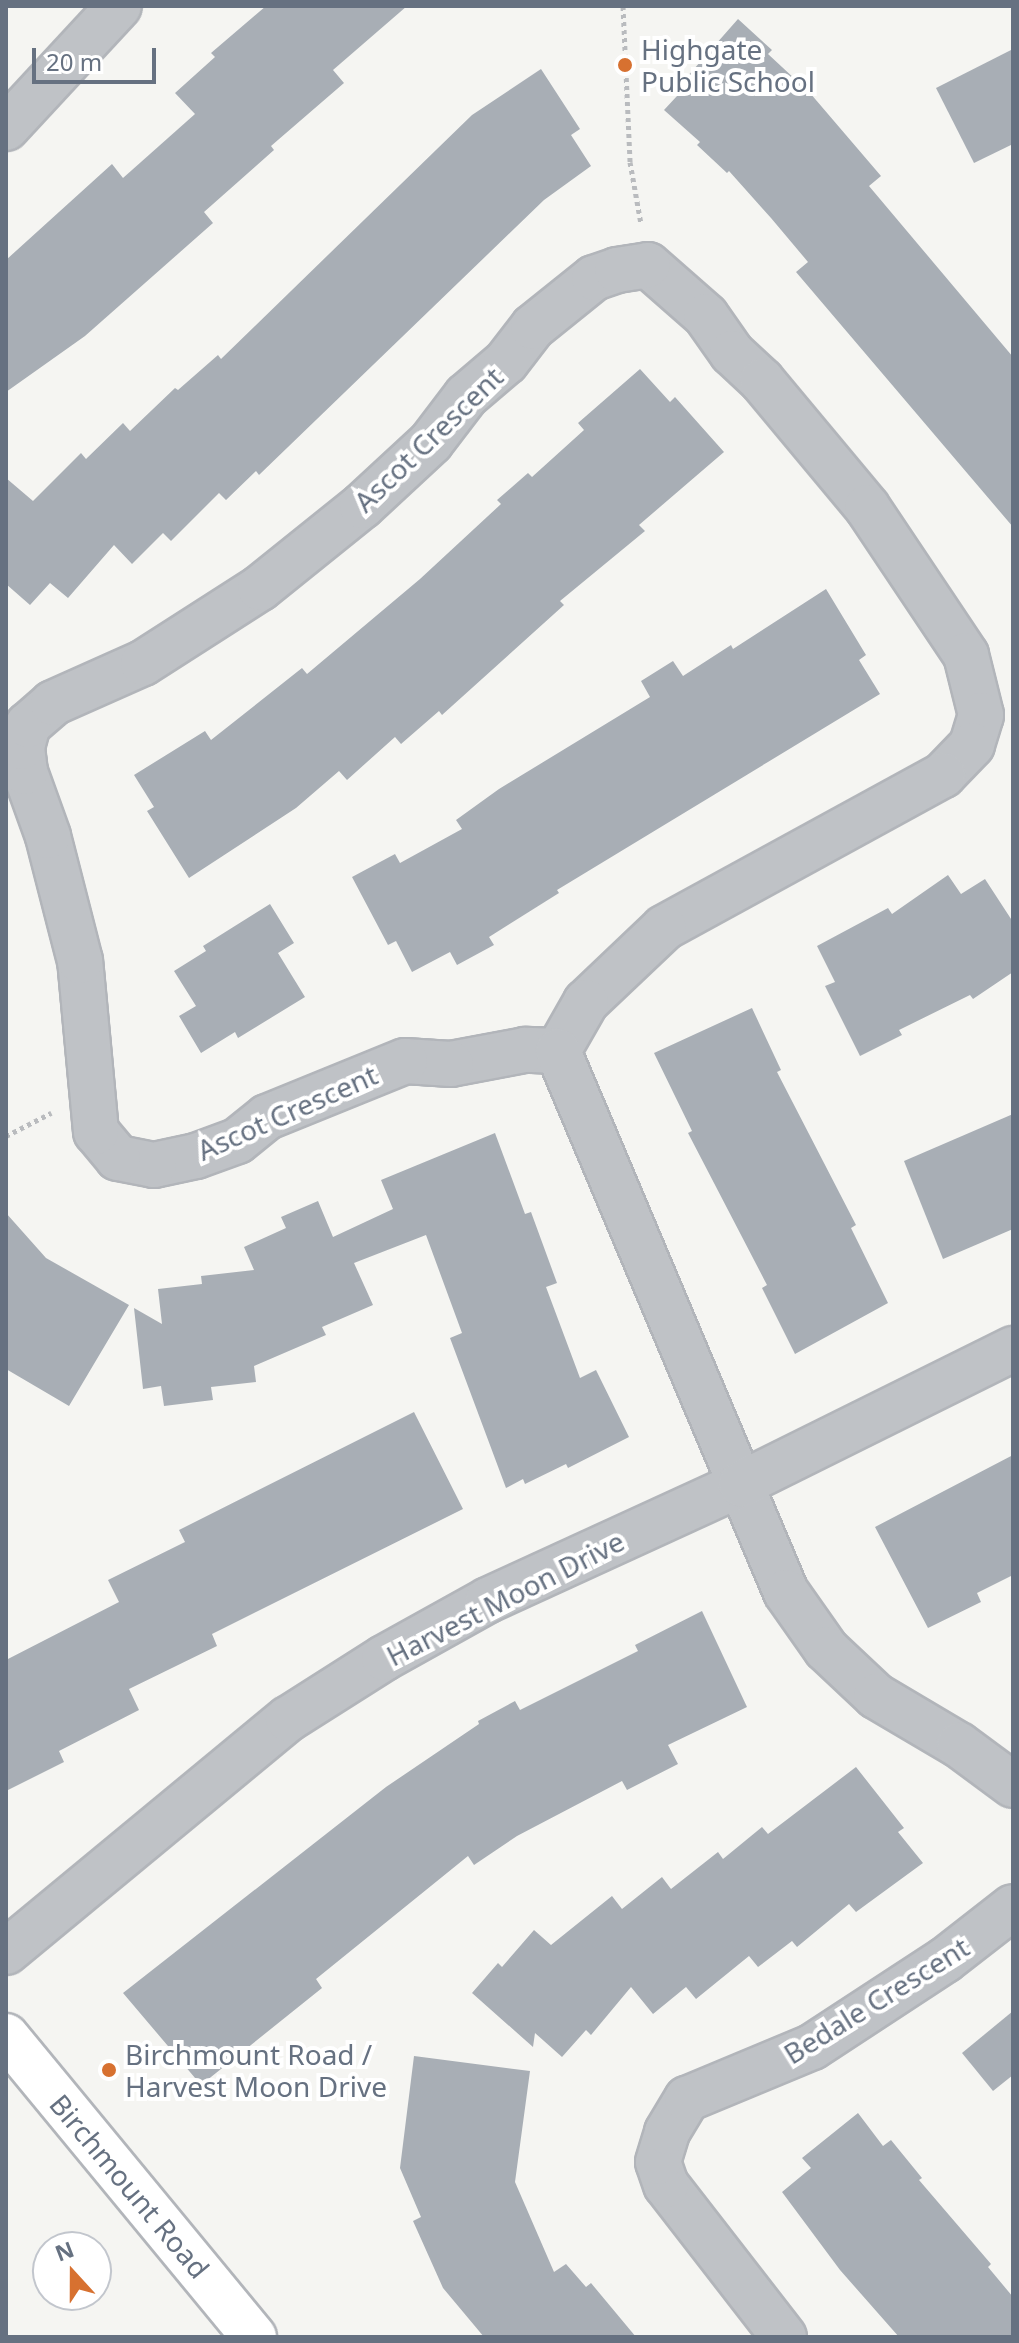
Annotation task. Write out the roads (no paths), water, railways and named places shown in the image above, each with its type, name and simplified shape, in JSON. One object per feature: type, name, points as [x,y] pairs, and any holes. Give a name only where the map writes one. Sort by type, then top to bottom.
[{"type":"main road","name":"Birchmount Road","points":[[6,2036],[254,2337]]},
{"type":"street","points":[[6,128],[119,6]]},
{"type":"street","name":"Ascot Crescent","points":[[648,265],[706,316],[732,353],[762,381],[867,507],[966,655],[981,715],[972,745],[943,775],[664,928],[586,1002],[558,1051],[525,1050],[451,1064],[405,1061],[267,1117],[237,1141],[196,1156],[154,1165],[118,1158],[96,1132],[80,961],[48,836],[25,772],[22,747],[28,725],[53,703],[143,663],[260,588],[350,515],[431,442],[466,396],[506,362],[533,327],[594,278],[648,265]]},
{"type":"street","points":[[558,1051],[786,1592],[826,1649],[876,1696],[959,1745],[1013,1785]]},
{"type":"street","name":"Harvest Moon Drive","points":[[6,1952],[288,1719],[360,1673],[488,1600],[741,1484],[1013,1349]]},
{"type":"street","name":"Bedale Crescent","points":[[784,2337],[666,2185],[658,2162],[667,2132],[687,2099],[812,2047],[945,1960],[1013,1907]]},
{"type":"place","name":"Highgate Public School","points":[[625,65]]},
{"type":"place","name":"Birchmount Road / Harvest Moon Drive","points":[[109,2070]]}]
